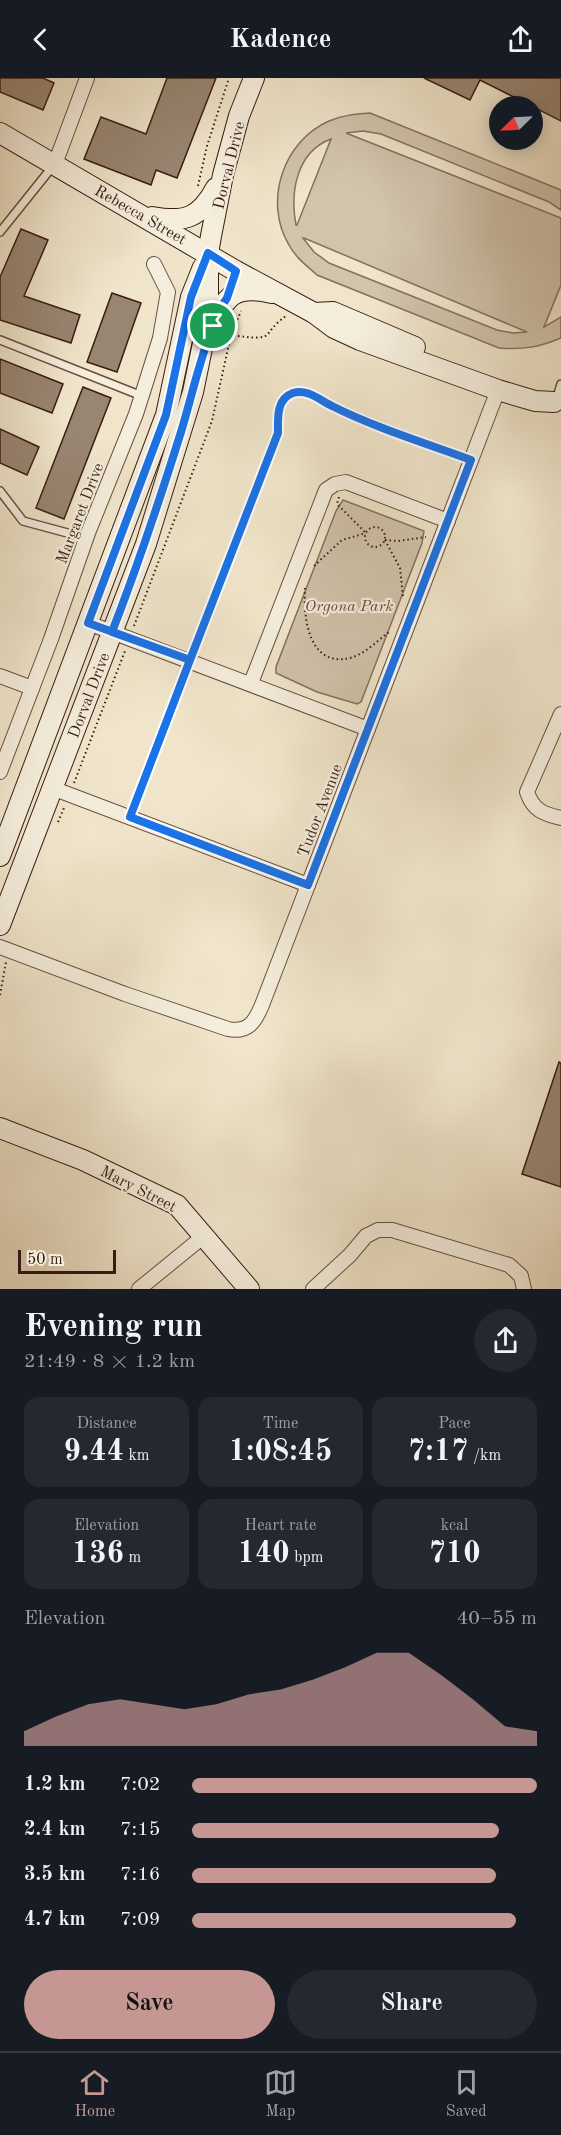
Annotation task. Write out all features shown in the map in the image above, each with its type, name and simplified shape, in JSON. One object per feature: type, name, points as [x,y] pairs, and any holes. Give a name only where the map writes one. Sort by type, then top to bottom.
[{"type":"main road","name":"Dorval Drive","points":[[0,856],[166,415],[191,297],[208,253],[223,175],[239,116],[254,78]]},
{"type":"main road","name":"Rebecca Street","points":[[0,133],[314,313],[334,328],[360,340],[498,390],[535,401],[556,403]]},
{"type":"main road","points":[[139,214],[177,220],[190,217],[210,200],[223,175]]},
{"type":"main road","name":"Dorval Drive","points":[[0,925],[146,544],[193,392],[202,354],[208,319],[208,253]]},
{"type":"main road","points":[[202,354],[217,313],[227,298],[249,291],[283,295]]},
{"type":"main road","name":"Rebecca Street","points":[[314,313],[333,312],[412,346],[537,390],[556,403]]},
{"type":"main road","name":"Mary Street","points":[[0,1128],[83,1160],[177,1205],[249,1289]]},
{"type":"street","points":[[55,164],[87,78]]},
{"type":"street","name":"Margaret Drive","points":[[0,772],[86,538],[142,396],[160,338],[168,292],[154,264]]},
{"type":"street","name":"Tudor Avenue","points":[[0,947],[125,994],[228,1029],[240,1030],[252,1025],[498,390]]},
{"type":"street","points":[[251,683],[326,490],[335,484],[346,482],[448,521]]},
{"type":"street","points":[[88,623],[368,729]]},
{"type":"street","points":[[0,676],[32,688]]},
{"type":"street","points":[[561,714],[527,792],[531,806],[544,814],[561,818]]},
{"type":"street","points":[[52,788],[308,885]]},
{"type":"street","points":[[313,1289],[350,1255],[366,1236],[378,1230],[392,1230],[509,1265],[520,1276],[524,1289]]},
{"type":"street","points":[[139,1289],[204,1236]]},
{"type":"lane","points":[[0,232],[55,164]]},
{"type":"lane","points":[[0,340],[142,396]]},
{"type":"lane","points":[[556,403],[561,384]]},
{"type":"lane","points":[[130,817],[278,433],[279,409],[287,397],[294,393],[308,393],[339,410],[471,460]]},
{"type":"lane","points":[[0,491],[23,521],[86,538]]},
{"type":"path","points":[[194,193],[230,78]]},
{"type":"path","points":[[134,627],[212,421],[231,335],[243,305],[227,298]]},
{"type":"path","points":[[238,336],[260,339],[268,336],[287,316]]},
{"type":"path","points":[[339,494],[337,504],[366,533],[367,543],[372,546],[381,545],[385,540]]},
{"type":"path","points":[[314,566],[342,540],[366,533],[370,528],[380,528],[400,568],[403,597]]},
{"type":"path","points":[[385,540],[398,541],[426,537]]},
{"type":"path","points":[[305,588],[303,611],[306,628],[311,641],[320,652],[335,659],[350,658],[363,652],[389,632]]},
{"type":"path","points":[[74,783],[126,649]]},
{"type":"path","points":[[0,995],[6,962]]},
{"type":"green space","points":[[370,113],[561,190],[561,210],[549,202],[381,134],[363,131],[346,133],[561,218],[561,285],[544,327],[561,317],[561,338],[531,347],[499,348],[317,275],[298,258],[281,228],[278,210],[278,192],[289,158],[313,130],[329,121],[350,115]],"holes":[[[331,139],[297,225],[296,225],[294,200],[298,175],[310,153]],[[304,238],[527,332],[513,333],[497,330],[329,263],[314,252]]]},
{"type":"green space","name":"Orgona Park","points":[[343,500],[424,531],[422,543],[361,702],[357,704],[317,692],[276,673],[276,667],[336,511]]},
{"type":"building","points":[[0,78],[43,78],[54,83],[43,110],[0,92]]},
{"type":"building","points":[[167,78],[216,78],[177,178],[156,170],[151,185],[84,159],[101,117],[146,134]]},
{"type":"building","points":[[424,78],[561,78],[561,121],[543,112],[543,96],[512,96],[480,80],[470,100]]},
{"type":"building","points":[[21,229],[48,240],[24,296],[80,315],[71,343],[0,320],[0,277]]},
{"type":"building","points":[[112,293],[141,303],[117,372],[87,362]]},
{"type":"building","points":[[0,359],[63,384],[52,413],[0,393]]},
{"type":"building","points":[[83,387],[111,398],[64,519],[36,508]]},
{"type":"building","points":[[0,429],[39,447],[27,475],[0,463]]},
{"type":"building","points":[[559,1062],[561,1063],[561,1187],[522,1174]]},
{"type":"route","points":[[213,326],[202,354],[193,392],[146,544],[112,632],[190,660],[130,817],[308,885],[471,460],[339,410],[308,393],[294,393],[282,402],[279,409],[278,433],[190,660],[134,639],[112,632],[88,623],[166,415],[191,297],[208,253],[236,271],[227,298],[217,313],[213,326]]}]
